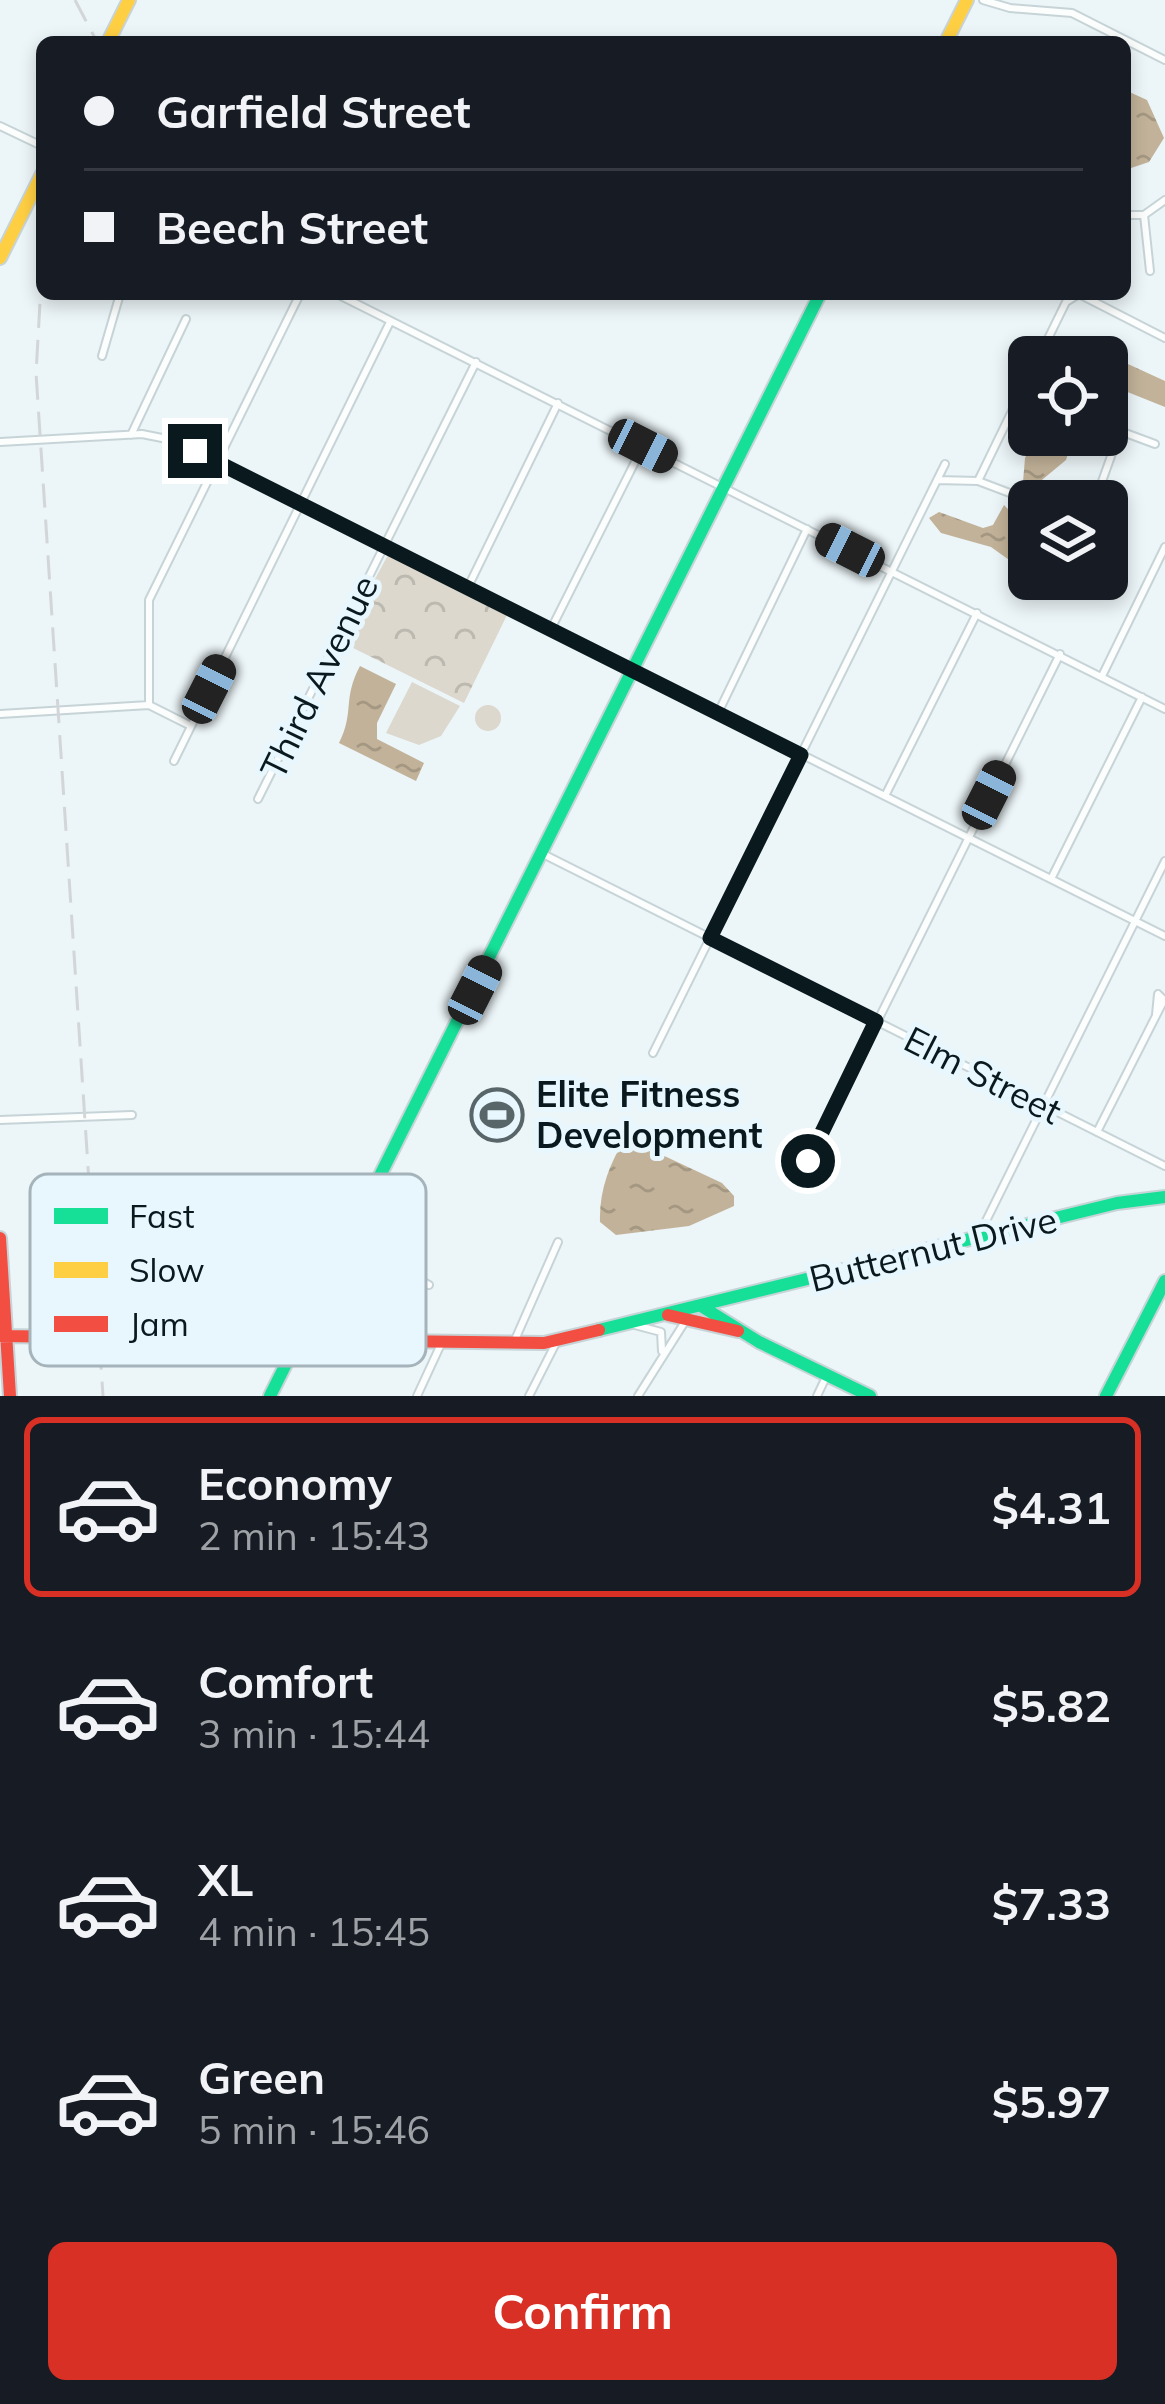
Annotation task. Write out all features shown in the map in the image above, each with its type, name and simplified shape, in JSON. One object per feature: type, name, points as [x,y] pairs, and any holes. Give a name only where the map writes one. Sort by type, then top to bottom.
[{"type":"street","points":[[111,36],[129,0]]},
{"type":"street","points":[[949,36],[967,0]]},
{"type":"street","points":[[983,0],[1072,13],[1118,36]]},
{"type":"street","points":[[1131,43],[1165,60]]},
{"type":"street","points":[[0,126],[36,144]]},
{"type":"street","points":[[0,258],[36,186]]},
{"type":"street","points":[[1131,215],[1144,215],[1165,200]]},
{"type":"street","points":[[1144,215],[1150,271]]},
{"type":"street","points":[[102,356],[118,300]]},
{"type":"street","points":[[149,704],[147,608],[297,300]]},
{"type":"street","points":[[350,300],[1165,709]]},
{"type":"street","points":[[384,1174],[817,300]]},
{"type":"street","points":[[1049,336],[1069,300]]},
{"type":"street","points":[[1090,300],[1165,338]]},
{"type":"street","points":[[130,435],[186,319]]},
{"type":"street","points":[[174,760],[390,321]]},
{"type":"street","name":"Third Avenue","points":[[258,799],[476,362]]},
{"type":"street","points":[[468,587],[558,403]]},
{"type":"street","points":[[978,481],[1008,419]]},
{"type":"street","points":[[1103,480],[1120,431],[1155,444]]},
{"type":"street","points":[[0,442],[130,435],[172,440],[1165,936]]},
{"type":"street","points":[[550,629],[643,446]]},
{"type":"street","points":[[653,1052],[945,464]]},
{"type":"street","points":[[937,480],[978,481],[1008,493]]},
{"type":"street","points":[[718,712],[807,529]]},
{"type":"street","points":[[1102,676],[1165,547]]},
{"type":"street","points":[[884,796],[977,614]]},
{"type":"street","points":[[808,1161],[1060,654]]},
{"type":"street","points":[[1051,879],[1142,697]]},
{"type":"street","points":[[0,714],[149,704],[191,725]]},
{"type":"street","name":"Elm Street","points":[[543,854],[1165,1166]]},
{"type":"street","points":[[978,1237],[1165,861]]},
{"type":"street","points":[[1097,1132],[1156,1015]]},
{"type":"street","points":[[0,1120],[133,1115]]},
{"type":"street","name":"Butternut Drive","points":[[426,1342],[557,1341],[978,1237],[1165,1197]]},
{"type":"street","points":[[0,1238],[1,1336],[10,1396]]},
{"type":"street","points":[[514,1344],[516,1328],[558,1242]]},
{"type":"street","points":[[1106,1396],[1165,1281]]},
{"type":"street","points":[[701,1306],[732,1322],[738,1331]]},
{"type":"street","points":[[667,1315],[738,1331],[870,1396]]},
{"type":"street","points":[[638,1396],[686,1320]]},
{"type":"street","points":[[631,1324],[661,1332],[662,1354]]},
{"type":"street","points":[[529,1396],[557,1341]]},
{"type":"street","points":[[417,1396],[442,1342]]},
{"type":"street","points":[[271,1396],[287,1366]]},
{"type":"street","points":[[817,1396],[827,1375]]},
{"type":"green space","points":[[389,553],[509,611],[464,703],[341,642]]},
{"type":"green space","points":[[412,682],[460,706],[441,736],[419,745],[386,733]]},
{"type":"green space","points":[[488,705],[501,718],[488,731],[475,718]]},
{"type":"water","points":[[1131,93],[1147,100],[1164,138],[1149,162],[1131,168]]},
{"type":"water","points":[[1128,364],[1165,381],[1165,407],[1128,392]]},
{"type":"water","points":[[1067,456],[1042,480],[1023,480],[1025,458]]},
{"type":"water","points":[[1004,505],[1008,509],[1008,559],[991,547],[941,533],[929,518],[939,512],[983,528],[993,525]]},
{"type":"water","points":[[360,666],[396,684],[377,723],[377,739],[424,763],[416,781],[339,743]]},
{"type":"water","points":[[626,1138],[722,1183],[734,1196],[734,1206],[689,1226],[616,1235],[600,1222],[601,1200],[610,1168]]},
{"type":"railway","points":[[75,0],[94,36]]},
{"type":"railway","points":[[40,300],[36,373],[88,1174]]},
{"type":"railway","points":[[101,1366],[103,1396]]},
{"type":"traffic: fast","points":[[381,1174],[817,300]]},
{"type":"traffic: fast","points":[[599,1330],[1117,1203],[1165,1197]]},
{"type":"traffic: fast","points":[[1106,1396],[1165,1281]]},
{"type":"traffic: fast","points":[[701,1306],[759,1342],[870,1396]]},
{"type":"traffic: fast","points":[[270,1396],[285,1366]]},
{"type":"traffic: slow","points":[[111,36],[129,0]]},
{"type":"traffic: slow","points":[[949,36],[967,0]]},
{"type":"traffic: slow","points":[[0,258],[36,186]]},
{"type":"traffic: jam","points":[[0,1238],[10,1396]]},
{"type":"traffic: jam","points":[[668,1315],[738,1331]]},
{"type":"traffic: jam","points":[[426,1341],[544,1343],[599,1330]]},
{"type":"traffic: jam","points":[[0,1336],[30,1336]]},
{"type":"place","name":"Elite Fitness Development","points":[[497,1115]]},
{"type":"route","points":[[195,451],[801,755],[710,938],[876,1021],[808,1161]]}]
